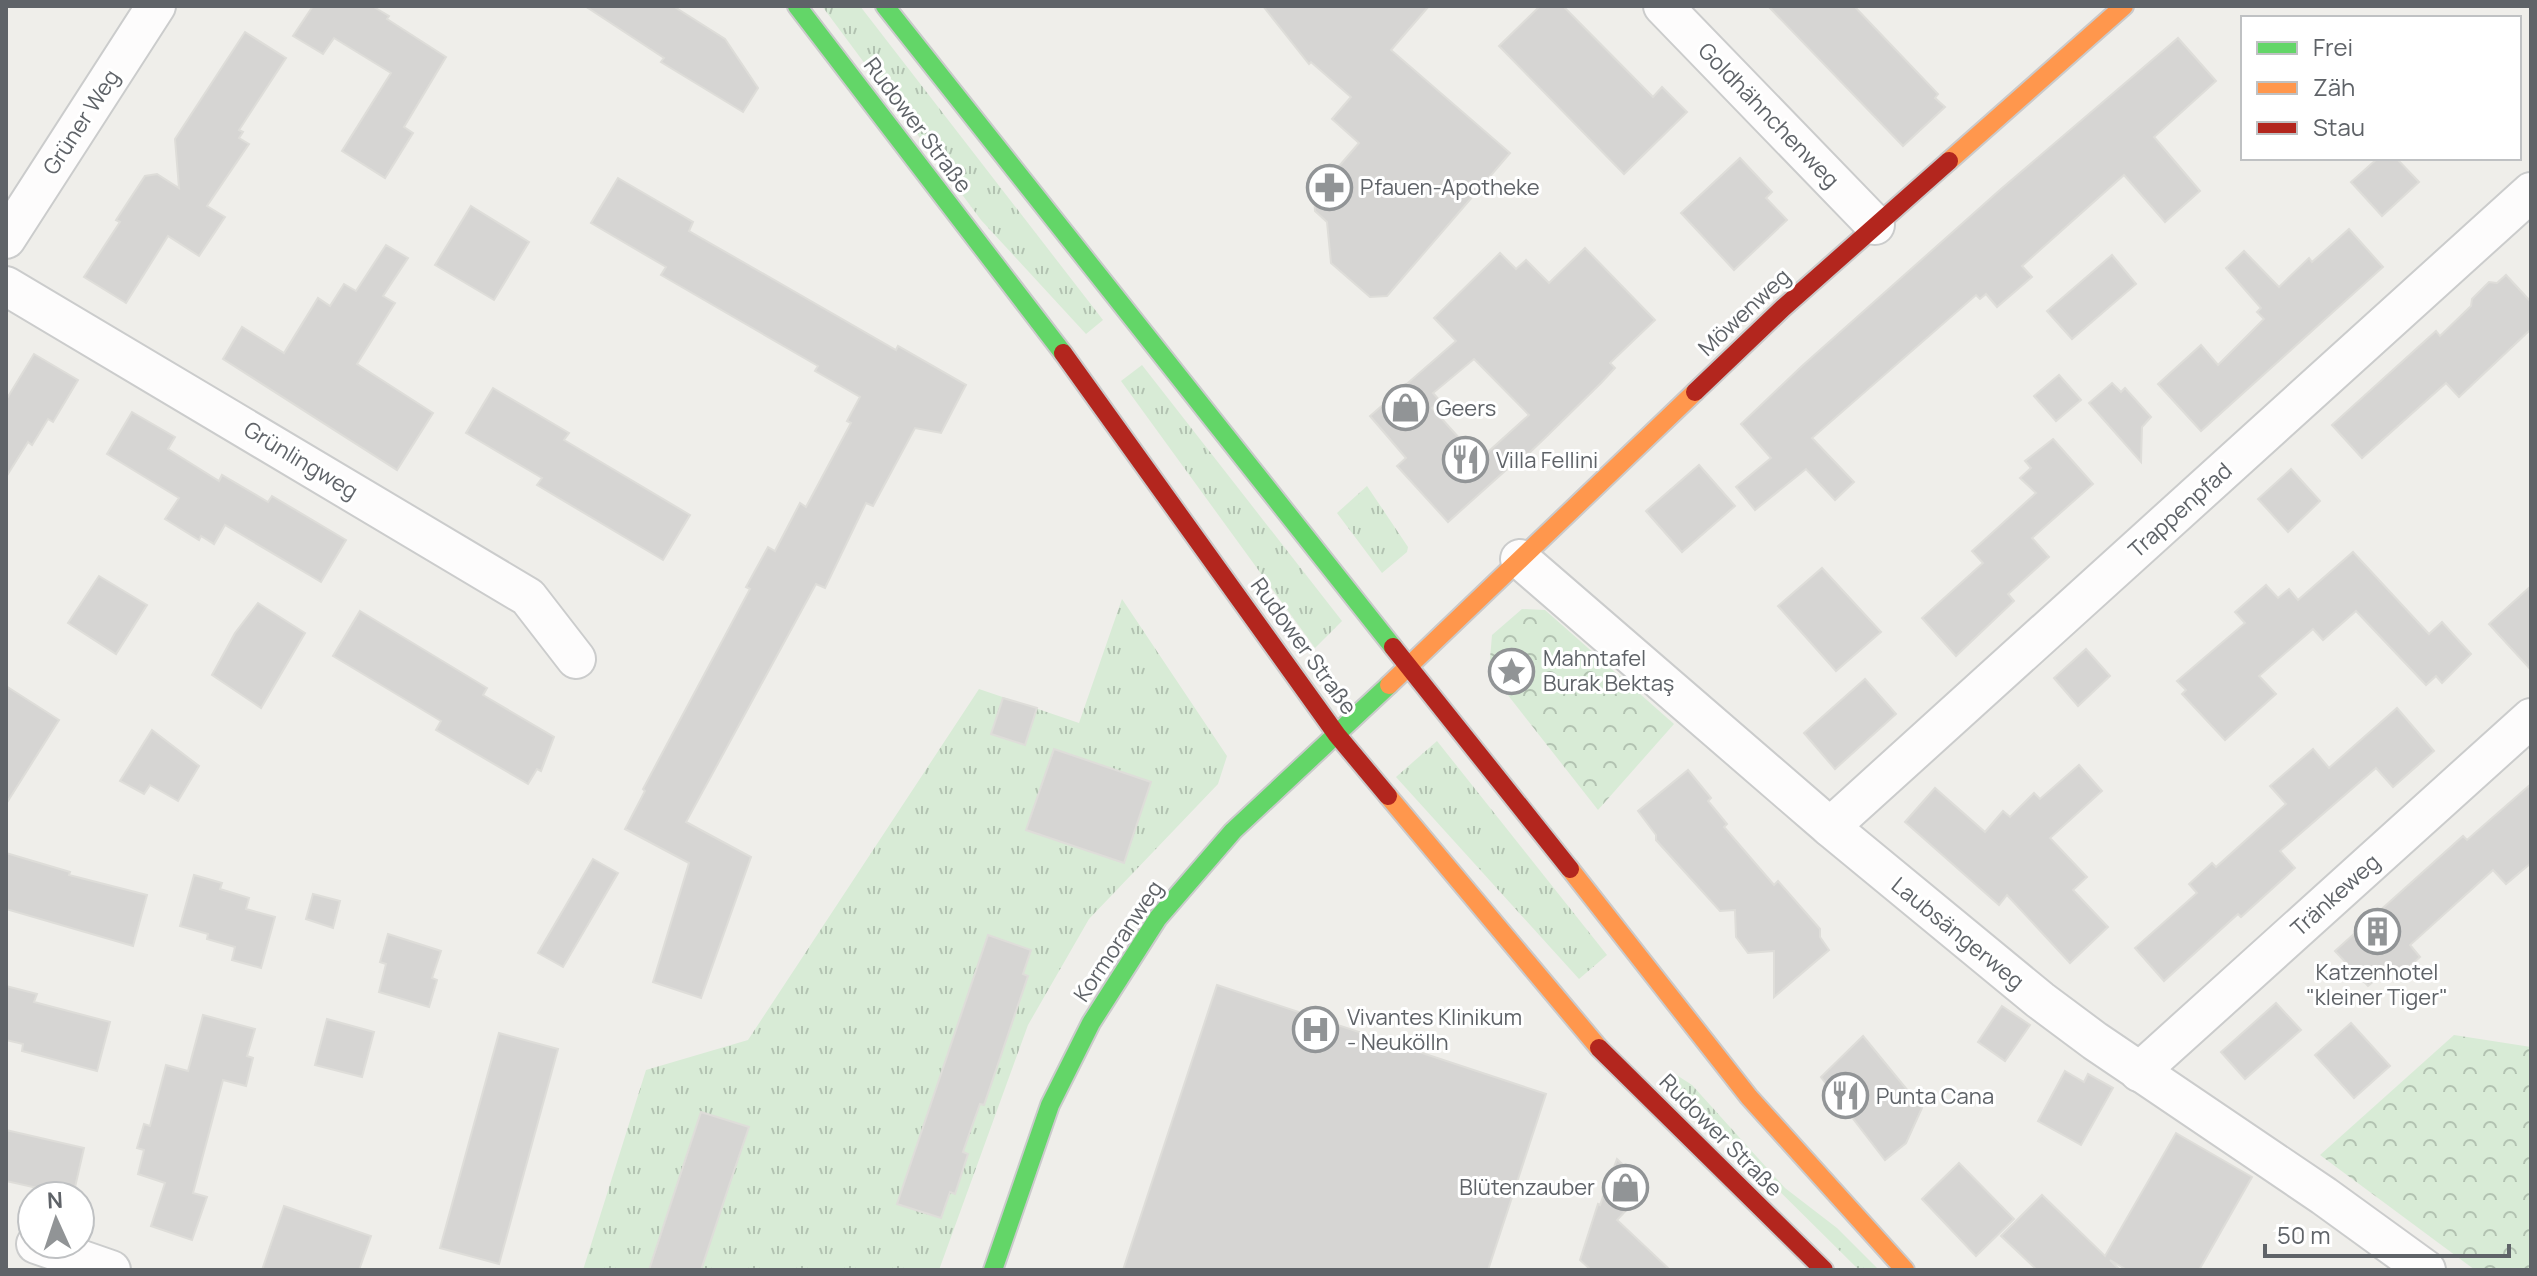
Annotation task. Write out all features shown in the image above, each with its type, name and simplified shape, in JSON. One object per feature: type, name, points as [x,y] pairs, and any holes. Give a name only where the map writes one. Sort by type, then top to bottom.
[{"type":"main road","name":"Rudower Straße","points":[[797,6],[1080,376],[1337,735],[1600,1049],[1824,1270]]},
{"type":"main road","name":"Rudower Straße","points":[[885,6],[1775,1129],[1905,1270]]},
{"type":"main road","name":"Möwenweg","points":[[1409,666],[1875,225],[2124,6]]},
{"type":"main road","name":"Kormoranweg","points":[[993,1270],[1050,1105],[1091,1023],[1149,932],[1233,831],[1409,666]]},
{"type":"street","name":"Grüner Weg","points":[[6,239],[156,6]]},
{"type":"street","name":"Goldhähnchenweg","points":[[1663,6],[1875,225]]},
{"type":"street","name":"Trappenpfad","points":[[1830,827],[2531,192]]},
{"type":"street","name":"Grünlingweg","points":[[6,286],[528,597],[576,659]]},
{"type":"street","name":"Laubsängerweg","points":[[1520,559],[1830,827],[2040,1000],[2426,1270]]},
{"type":"street","name":"Tränkeweg","points":[[2139,1072],[2531,718]]},
{"type":"street","points":[[82,1260],[111,1270]]},
{"type":"green space","points":[[822,6],[860,6],[1103,320],[1086,334],[981,220]]},
{"type":"green space","points":[[1142,365],[1342,621],[1315,648],[1121,381]]},
{"type":"green space","points":[[1367,486],[1408,547],[1407,552],[1382,573],[1337,513]]},
{"type":"green space","points":[[1122,599],[1227,756],[1218,784],[1089,919],[1028,1025],[939,1270],[583,1270],[646,1070],[748,1040],[979,689],[1079,723]]},
{"type":"green space","points":[[1522,609],[1545,610],[1674,724],[1598,810],[1489,671],[1492,635]]},
{"type":"green space","points":[[1437,741],[1607,955],[1579,979],[1396,777]]},
{"type":"green space","points":[[2454,1035],[2531,1047],[2531,1270],[2475,1270],[2320,1155]]},
{"type":"green space","points":[[1675,1074],[1692,1085],[1785,1188],[1837,1228],[1879,1270],[1859,1270],[1670,1083],[1670,1078]]},
{"type":"building","points":[[313,6],[372,6],[446,57],[404,127],[413,133],[385,178],[342,151],[391,73],[334,38],[323,54],[293,36]]},
{"type":"building","points":[[585,6],[673,6],[725,39],[758,88],[743,112],[661,62],[664,58]]},
{"type":"building","points":[[1263,6],[1429,6],[1391,50],[1510,153],[1387,296],[1370,297],[1331,263],[1327,222],[1315,211],[1314,195],[1359,143],[1332,119],[1351,97],[1311,62],[1309,64]]},
{"type":"building","points":[[1540,6],[1563,6],[1653,97],[1662,87],[1687,112],[1624,174],[1499,46]]},
{"type":"building","points":[[1768,6],[1854,6],[1938,94],[1935,98],[1945,107],[1903,146]]},
{"type":"building","points":[[245,32],[286,58],[239,130],[243,132],[239,138],[249,144],[207,206],[225,217],[199,256],[168,236],[126,303],[84,277],[145,176],[157,174],[179,188],[175,139]]},
{"type":"building","points":[[2178,38],[2216,81],[2154,137],[2200,191],[2165,222],[2124,175],[2022,266],[2032,277],[1997,307],[1986,294],[1980,299],[1976,295],[1812,438],[1854,482],[1835,500],[1806,469],[1755,510],[1736,487],[1771,458],[1741,424],[2001,189]]},
{"type":"building","points":[[1740,158],[1772,192],[1766,198],[1787,220],[1734,270],[1681,213]]},
{"type":"building","points":[[2376,160],[2398,160],[2419,182],[2382,216],[2351,182]]},
{"type":"building","points":[[618,178],[693,222],[689,231],[896,350],[898,346],[966,385],[941,433],[915,428],[873,506],[866,503],[825,588],[816,584],[686,822],[751,857],[701,998],[653,982],[689,863],[625,829],[645,791],[643,789],[750,589],[746,587],[768,547],[775,551],[800,503],[806,507],[851,423],[847,421],[860,397],[815,371],[818,366],[661,275],[666,267],[591,223]]},
{"type":"building","points":[[471,206],[529,242],[494,300],[435,265]]},
{"type":"building","points":[[2349,229],[2383,267],[2201,431],[2158,384],[2201,345],[2218,365],[2264,319],[2257,312],[2261,308],[2226,268],[2244,251],[2279,287],[2309,258],[2312,262]]},
{"type":"building","points":[[386,245],[408,258],[383,296],[395,303],[357,364],[433,413],[397,470],[223,359],[242,327],[284,353],[318,298],[330,306],[344,284],[356,291]]},
{"type":"building","points":[[1585,248],[1655,320],[1610,363],[1615,368],[1548,435],[1448,522],[1397,466],[1406,458],[1370,416],[1456,341],[1434,318],[1500,253],[1516,269],[1526,260],[1549,283]],"holes":[[[1474,359],[1529,415],[1479,460],[1432,408],[1440,401],[1433,393]]]},
{"type":"building","points":[[2112,255],[2136,284],[2072,339],[2047,311]]},
{"type":"building","points":[[2506,275],[2531,302],[2531,329],[2459,397],[2446,383],[2362,458],[2332,425],[2436,331],[2440,336],[2471,306],[2472,299],[2489,282],[2497,283]]},
{"type":"building","points":[[34,354],[78,380],[53,422],[48,419],[32,445],[28,442],[6,477],[6,400]]},
{"type":"building","points":[[2059,375],[2081,400],[2056,421],[2034,396]]},
{"type":"building","points":[[2112,383],[2121,392],[2125,388],[2151,417],[2142,427],[2141,462],[2089,403]]},
{"type":"building","points":[[493,388],[569,433],[564,440],[690,515],[663,560],[537,485],[542,478],[466,433]]},
{"type":"building","points":[[132,412],[175,437],[168,449],[219,481],[222,475],[268,502],[272,496],[346,540],[321,582],[225,525],[214,544],[201,536],[199,540],[165,519],[179,498],[107,454]]},
{"type":"building","points":[[2053,439],[2093,484],[2032,538],[2049,557],[2008,594],[2014,601],[1956,656],[1922,618],[1983,563],[1972,551],[2036,493],[2020,478],[2031,468],[2025,461]]},
{"type":"building","points":[[1699,465],[1735,506],[1682,552],[1646,511]]},
{"type":"building","points":[[2291,469],[2320,501],[2288,532],[2258,499]]},
{"type":"building","points":[[2353,552],[2429,634],[2442,622],[2471,654],[2442,683],[2436,676],[2426,685],[2356,611],[2323,640],[2313,629],[2259,676],[2276,694],[2225,740],[2182,694],[2186,690],[2177,681],[2245,623],[2235,612],[2266,585],[2278,598],[2289,589],[2298,600]]},
{"type":"building","points":[[1822,568],[1881,632],[1836,671],[1778,606]]},
{"type":"building","points":[[99,576],[147,605],[116,654],[68,623]]},
{"type":"building","points":[[2531,586],[2531,670],[2489,624]]},
{"type":"building","points":[[258,603],[305,633],[261,708],[212,675],[235,633]]},
{"type":"building","points":[[360,611],[487,688],[483,695],[554,737],[541,771],[537,769],[528,784],[436,730],[441,721],[333,656]]},
{"type":"building","points":[[2086,649],[2110,676],[2078,706],[2054,678]]},
{"type":"building","points":[[1865,679],[1896,714],[1835,769],[1804,733]]},
{"type":"building","points":[[6,686],[59,720],[6,804]]},
{"type":"building","points":[[1003,698],[1037,708],[1025,745],[991,734]]},
{"type":"building","points":[[2397,708],[2434,751],[2393,787],[2376,768],[2280,851],[2295,868],[2164,981],[2135,948],[2197,893],[2189,884],[2212,863],[2216,867],[2286,804],[2270,786],[2313,749],[2329,768]]},
{"type":"building","points":[[152,730],[199,766],[178,801],[150,785],[144,794],[120,781]]},
{"type":"building","points":[[1054,749],[1151,782],[1124,863],[1026,830]]},
{"type":"building","points":[[2079,765],[2102,791],[2050,838],[2087,877],[2073,890],[2108,927],[2070,963],[2007,895],[1999,905],[1905,822],[1935,788],[1985,832],[2003,811],[2010,817],[2034,793],[2040,799]]},
{"type":"building","points":[[1688,770],[1711,798],[1708,801],[1727,824],[1724,827],[1774,885],[1778,881],[1820,929],[1820,937],[1829,950],[1774,997],[1774,951],[1748,953],[1736,937],[1735,910],[1720,911],[1656,840],[1656,835],[1638,811]]},
{"type":"building","points":[[2531,784],[2531,863],[2506,884],[2493,870],[2410,945],[2420,957],[2401,974],[2392,966],[2368,986],[2335,951],[2463,836],[2467,840]]},
{"type":"building","points":[[6,853],[70,872],[69,875],[147,895],[133,946],[6,909]]},
{"type":"building","points":[[593,859],[618,873],[563,967],[538,953]]},
{"type":"building","points":[[194,875],[222,883],[220,889],[249,898],[246,909],[275,917],[261,968],[232,960],[235,947],[207,939],[208,934],[180,926]]},
{"type":"building","points":[[313,894],[340,901],[333,928],[306,919]]},
{"type":"building","points":[[388,934],[441,951],[432,978],[437,980],[429,1007],[379,992],[386,964],[380,962]]},
{"type":"building","points":[[988,935],[1031,950],[1023,974],[1028,976],[984,1105],[980,1104],[963,1152],[968,1154],[955,1194],[950,1192],[941,1218],[897,1204]]},
{"type":"building","points":[[1217,985],[1546,1094],[1488,1270],[1123,1270]]},
{"type":"building","points":[[6,986],[37,994],[34,1002],[110,1022],[97,1071],[22,1051],[23,1044],[6,1040]]},
{"type":"building","points":[[2276,1003],[2301,1030],[2245,1079],[2221,1052]]},
{"type":"building","points":[[2002,1006],[2030,1025],[2005,1061],[1978,1042]]},
{"type":"building","points":[[203,1015],[255,1029],[247,1056],[253,1058],[246,1086],[223,1080],[193,1193],[207,1197],[192,1240],[151,1226],[165,1183],[138,1174],[144,1150],[137,1148],[144,1124],[150,1126],[166,1065],[188,1071]]},
{"type":"building","points":[[327,1019],[374,1032],[362,1077],[315,1065]]},
{"type":"building","points":[[2351,1023],[2390,1066],[2354,1098],[2315,1055]]},
{"type":"building","points":[[499,1033],[558,1049],[499,1264],[440,1248]]},
{"type":"building","points":[[1863,1036],[1922,1108],[1906,1143],[1885,1160],[1821,1077]]},
{"type":"building","points":[[2065,1071],[2084,1082],[2088,1074],[2113,1088],[2081,1145],[2038,1121]]},
{"type":"building","points":[[701,1112],[749,1127],[701,1270],[649,1270]]},
{"type":"building","points":[[6,1130],[84,1148],[77,1180],[6,1181]]},
{"type":"building","points":[[2176,1133],[2252,1177],[2199,1270],[2127,1270],[2110,1260],[2120,1270],[2037,1270],[2001,1236],[2042,1195],[2105,1256]]},
{"type":"building","points":[[1617,1159],[1647,1188],[1617,1220],[1670,1270],[1591,1270],[1580,1260]]},
{"type":"building","points":[[1959,1163],[2014,1219],[1976,1256],[1922,1199]]},
{"type":"building","points":[[284,1206],[371,1236],[359,1270],[262,1270]]},
{"type":"traffic: fast","points":[[797,6],[1063,353]]},
{"type":"traffic: fast","points":[[885,6],[1393,647]]},
{"type":"traffic: fast","points":[[993,1270],[1050,1105],[1091,1023],[1158,918],[1233,831],[1389,685]]},
{"type":"traffic: slow","points":[[1949,161],[2124,6]]},
{"type":"traffic: slow","points":[[1389,685],[1695,392]]},
{"type":"traffic: slow","points":[[1388,796],[1599,1048]]},
{"type":"traffic: slow","points":[[1570,869],[1749,1097],[1905,1270]]},
{"type":"traffic: jam","points":[[1695,392],[1783,308],[1949,161]]},
{"type":"traffic: jam","points":[[1063,353],[1337,735],[1388,796]]},
{"type":"traffic: jam","points":[[1393,647],[1570,869]]},
{"type":"traffic: jam","points":[[1599,1048],[1824,1270]]},
{"type":"place","name":"Pfauen-Apotheke","points":[[1329,187]]},
{"type":"place","name":"Geers","points":[[1405,408]]},
{"type":"place","name":"Villa Fellini","points":[[1465,460]]},
{"type":"place","name":"Mahntafel Burak Bektaş","points":[[1512,671]]},
{"type":"place","name":"Katzenhotel \"kleiner Tiger\"","points":[[2377,931]]},
{"type":"place","name":"Vivantes Klinikum - Neukölln","points":[[1316,1030]]},
{"type":"place","name":"Punta Cana","points":[[1845,1096]]},
{"type":"place","name":"Blütenzauber","points":[[1626,1187]]}]
